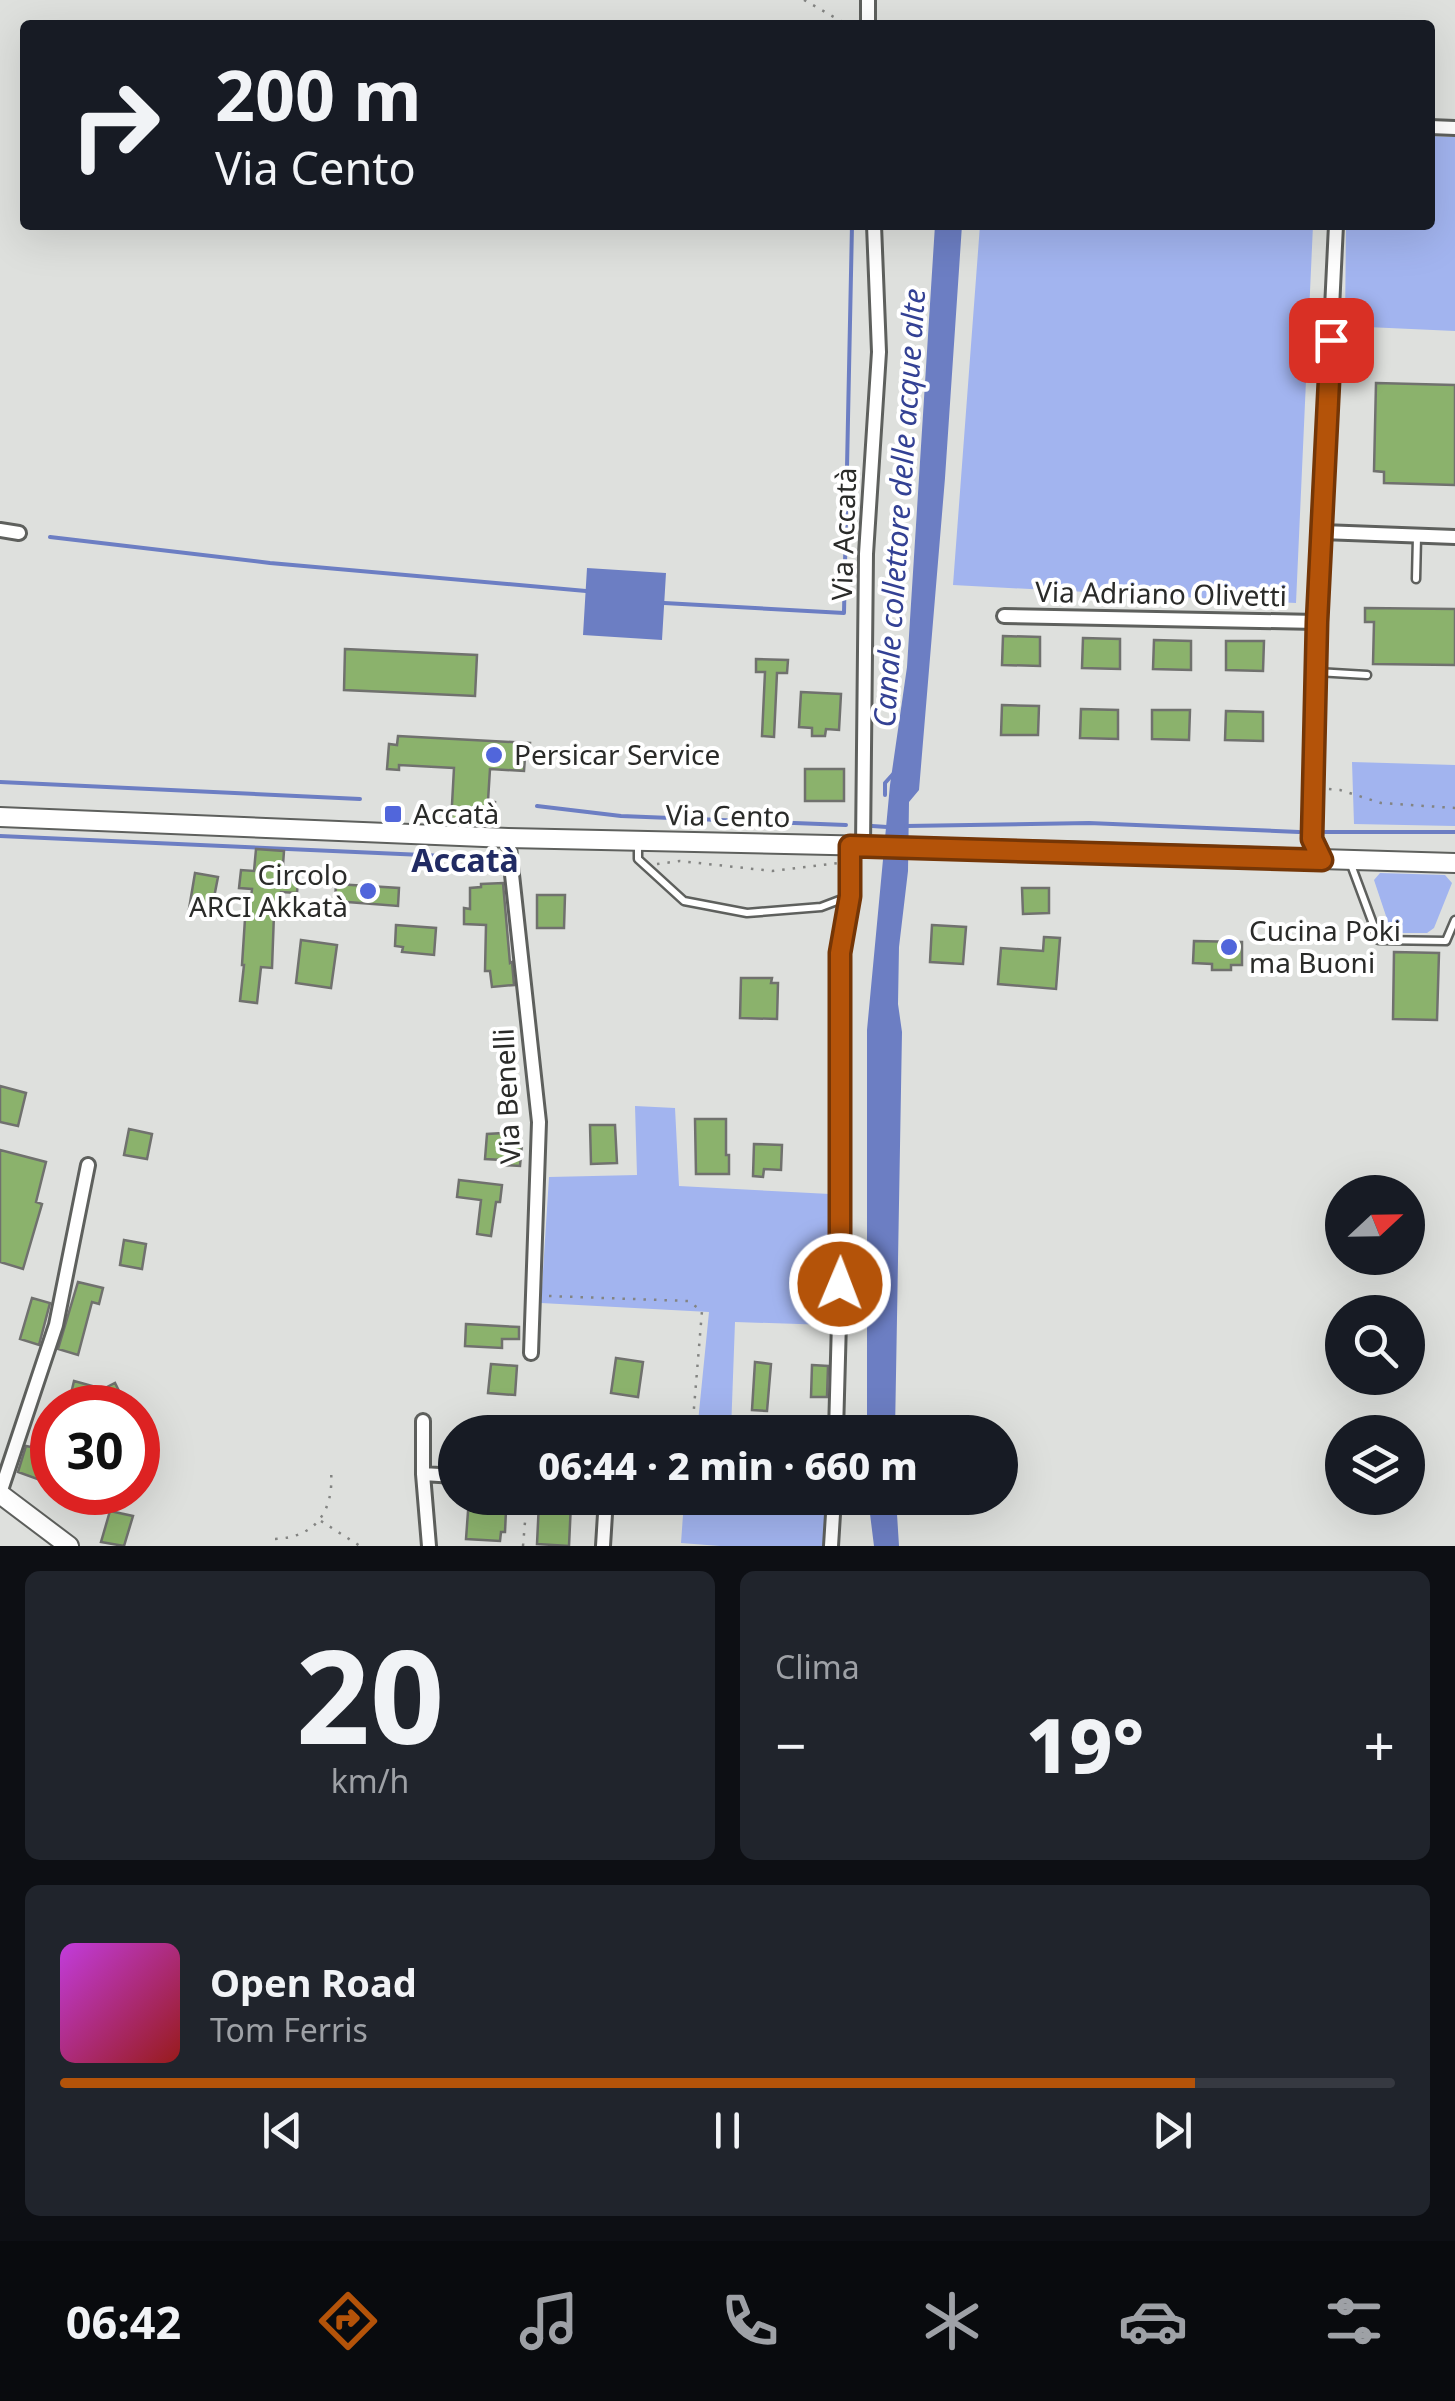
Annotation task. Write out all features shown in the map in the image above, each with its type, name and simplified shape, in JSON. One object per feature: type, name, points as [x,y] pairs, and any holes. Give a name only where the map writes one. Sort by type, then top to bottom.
[{"type":"main road","name":"Via Cento","points":[[0,817],[860,850],[922,847],[1455,863]]},
{"type":"main road","points":[[0,1493],[69,1546]]},
{"type":"street","name":"Via Accatà","points":[[836,1415],[841,1247],[840,953],[860,850],[866,554],[879,352],[874,230]]},
{"type":"street","points":[[1322,860],[1312,839],[1313,788],[1336,230]]},
{"type":"street","points":[[0,530],[19,533]]},
{"type":"street","points":[[1322,532],[1455,537]]},
{"type":"street","name":"Via Adriano Olivetti","points":[[1004,616],[1317,622]]},
{"type":"street","name":"Via Benelli","points":[[508,838],[538,1122],[531,1353]]},
{"type":"street","points":[[0,1493],[56,1326],[88,1165]]},
{"type":"street","points":[[424,1421],[423,1474],[429,1546]]},
{"type":"street","points":[[423,1474],[438,1475]]},
{"type":"street","points":[[603,1546],[605,1515]]},
{"type":"street","points":[[831,1546],[833,1515]]},
{"type":"lane","points":[[1416,579],[1417,536]]},
{"type":"lane","points":[[1316,672],[1367,675]]},
{"type":"lane","points":[[638,842],[638,858],[684,900],[746,913],[821,907],[850,896]]},
{"type":"lane","points":[[1350,860],[1379,940],[1446,941],[1455,920]]},
{"type":"path","points":[[804,0],[839,20]]},
{"type":"path","points":[[1313,788],[1340,790],[1381,803],[1455,808]]},
{"type":"path","points":[[644,865],[680,862],[772,870],[860,850]]},
{"type":"path","points":[[533,1295],[688,1301],[702,1310],[693,1415]]},
{"type":"path","points":[[275,1539],[308,1531],[320,1520],[332,1492],[332,1471]]},
{"type":"path","points":[[523,1546],[525,1515]]},
{"type":"path","points":[[320,1520],[360,1546]]},
{"type":"shaded area","points":[[1435,136],[1455,137],[1455,331],[1345,326],[1346,230],[1435,230]]},
{"type":"shaded area","points":[[935,230],[962,230],[919,790],[909,802],[908,871],[899,947],[898,1004],[902,1032],[895,1415],[867,1415],[867,1030],[890,785],[907,667]]},
{"type":"shaded area","points":[[980,230],[1313,230],[1296,603],[953,585]]},
{"type":"shaded area","points":[[587,568],[666,573],[662,640],[583,635]]},
{"type":"shaded area","points":[[1352,762],[1455,765],[1455,826],[1354,824]]},
{"type":"shaded area","points":[[1380,873],[1445,875],[1452,883],[1434,928],[1427,933],[1396,933],[1390,928],[1374,880]]},
{"type":"shaded area","points":[[635,1106],[675,1108],[679,1186],[830,1194],[828,1325],[735,1322],[732,1415],[699,1415],[709,1312],[541,1303],[549,1177],[637,1175]]},
{"type":"shaded area","points":[[683,1515],[827,1515],[826,1546],[681,1543]]},
{"type":"shaded area","points":[[870,1515],[897,1515],[899,1546],[874,1546]]},
{"type":"building","points":[[1376,383],[1455,385],[1455,485],[1384,483],[1384,472],[1374,471]]},
{"type":"building","points":[[1365,608],[1455,609],[1455,665],[1373,664],[1374,622],[1365,622]]},
{"type":"building","points":[[1003,636],[1040,637],[1040,666],[1002,665]]},
{"type":"building","points":[[1083,638],[1120,639],[1120,669],[1082,668]]},
{"type":"building","points":[[1154,640],[1191,641],[1191,670],[1153,669]]},
{"type":"building","points":[[1226,641],[1264,641],[1263,671],[1226,670]]},
{"type":"building","points":[[345,649],[477,655],[475,696],[344,690]]},
{"type":"building","points":[[756,659],[788,660],[787,673],[777,673],[774,737],[762,736],[765,672],[756,672]]},
{"type":"building","points":[[801,692],[841,694],[839,730],[826,729],[825,736],[812,736],[812,728],[799,727]]},
{"type":"building","points":[[1002,705],[1039,706],[1038,735],[1001,735]]},
{"type":"building","points":[[1081,709],[1118,710],[1118,739],[1080,738]]},
{"type":"building","points":[[1152,710],[1190,710],[1189,740],[1152,739]]},
{"type":"building","points":[[1226,711],[1263,712],[1263,741],[1225,740]]},
{"type":"building","points":[[398,736],[530,743],[529,758],[525,757],[524,771],[490,769],[488,801],[495,802],[493,825],[451,823],[454,768],[399,765],[399,770],[387,769],[389,744],[397,745]]},
{"type":"building","points":[[805,769],[844,769],[844,801],[805,801]]},
{"type":"building","points":[[256,849],[284,851],[282,879],[298,881],[297,893],[281,892],[279,915],[274,914],[272,968],[261,967],[257,1003],[240,1001],[245,919],[249,919],[252,889],[239,888],[241,870],[254,871]]},
{"type":"building","points":[[195,873],[218,877],[211,913],[189,909]]},
{"type":"building","points":[[503,883],[514,985],[492,987],[490,971],[485,971],[486,925],[464,924],[464,908],[470,909],[470,888]]},
{"type":"building","points":[[336,884],[399,888],[398,906],[335,901]]},
{"type":"building","points":[[1022,888],[1049,888],[1049,913],[1023,914]]},
{"type":"building","points":[[537,895],[565,895],[564,928],[537,928]]},
{"type":"building","points":[[396,925],[436,928],[434,955],[402,952],[403,947],[395,946]]},
{"type":"building","points":[[932,925],[966,927],[963,964],[930,962]]},
{"type":"building","points":[[1044,937],[1060,938],[1056,989],[998,984],[1001,948],[1043,951]]},
{"type":"building","points":[[301,940],[337,945],[331,988],[296,983]]},
{"type":"building","points":[[1194,941],[1242,942],[1242,965],[1231,965],[1231,970],[1212,970],[1212,964],[1193,963]]},
{"type":"building","points":[[1394,952],[1439,953],[1437,1020],[1393,1019]]},
{"type":"building","points":[[741,978],[772,978],[771,983],[778,983],[777,1019],[740,1018]]},
{"type":"building","points":[[0,1086],[26,1093],[18,1126],[0,1122]]},
{"type":"building","points":[[695,1119],[726,1119],[729,1174],[696,1174]]},
{"type":"building","points":[[590,1125],[615,1125],[617,1163],[591,1164]]},
{"type":"building","points":[[129,1129],[152,1134],[147,1159],[124,1155]]},
{"type":"building","points":[[503,1129],[520,1130],[520,1166],[485,1159],[487,1134],[503,1133]]},
{"type":"building","points":[[754,1144],[782,1145],[781,1170],[764,1169],[763,1177],[753,1176]]},
{"type":"building","points":[[0,1150],[46,1162],[36,1202],[42,1204],[23,1269],[0,1262]]},
{"type":"building","points":[[459,1180],[502,1185],[491,1236],[477,1234],[481,1200],[457,1197]]},
{"type":"building","points":[[124,1240],[146,1244],[142,1269],[120,1265]]},
{"type":"building","points":[[78,1282],[103,1288],[99,1304],[92,1302],[78,1355],[58,1349]]},
{"type":"building","points":[[32,1298],[50,1303],[39,1345],[20,1339]]},
{"type":"building","points":[[466,1324],[519,1327],[519,1339],[502,1339],[502,1348],[465,1346]]},
{"type":"building","points":[[616,1358],[643,1362],[638,1397],[611,1393]]},
{"type":"building","points":[[755,1362],[771,1364],[767,1411],[752,1410]]},
{"type":"building","points":[[491,1364],[517,1366],[515,1395],[488,1393]]},
{"type":"building","points":[[812,1365],[828,1366],[827,1397],[811,1397]]},
{"type":"building","points":[[26,1446],[30,1447],[30,1476],[18,1472]]},
{"type":"building","points":[[109,1515],[133,1516],[124,1546],[101,1542]]},
{"type":"building","points":[[468,1515],[506,1515],[500,1541],[466,1539]]},
{"type":"building","points":[[538,1515],[570,1515],[569,1546],[537,1544]]},
{"type":"waterway","points":[[664,603],[844,613],[852,230]]},
{"type":"waterway","points":[[50,537],[270,563],[586,591]]},
{"type":"waterway","points":[[885,795],[885,783],[894,773]]},
{"type":"waterway","points":[[0,782],[360,799]]},
{"type":"waterway","points":[[537,806],[621,816],[846,825]]},
{"type":"waterway","points":[[906,826],[1089,823],[1299,832]]},
{"type":"waterway","points":[[872,826],[887,827]]},
{"type":"waterway","points":[[1325,832],[1455,832]]},
{"type":"waterway","points":[[0,836],[468,857]]},
{"type":"place","name":"Persicar Service","points":[[494,755]]},
{"type":"place","name":"Accatà","points":[[393,814]]},
{"type":"place","name":"Circolo ARCI Akkatà","points":[[368,891]]},
{"type":"place","name":"Cucina Poki ma Buoni","points":[[1229,947]]},
{"type":"district","name":"Accatà","points":[[465,861]]},
{"type":"route","points":[[840,1284],[840,953],[850,896],[850,846],[1322,860],[1312,839],[1317,622],[1331,340]]},
{"type":"water label","name":"Canale collettore delle acque alte","points":[[900,508]]}]
